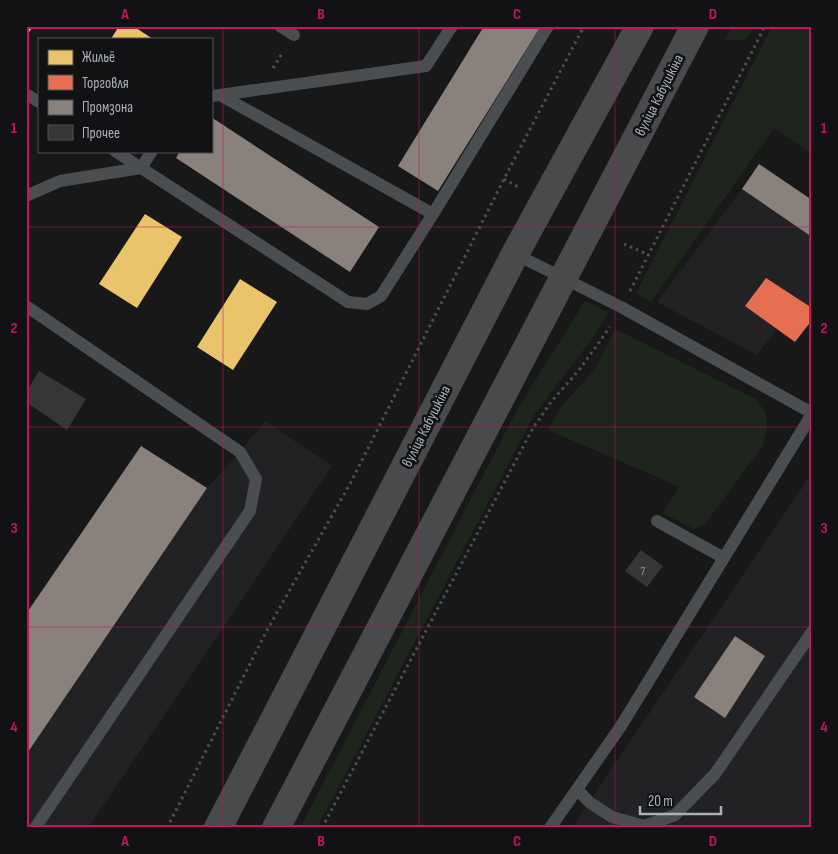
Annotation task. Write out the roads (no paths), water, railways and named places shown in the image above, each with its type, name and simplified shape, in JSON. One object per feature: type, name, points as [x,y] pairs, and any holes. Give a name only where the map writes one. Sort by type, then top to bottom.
[{"type":"main road","name":"вуліца Кабушкіна","points":[[218,828],[515,254],[640,26]]},
{"type":"main road","name":"вуліца Кабушкіна","points":[[276,828],[694,26]]},
{"type":"lane","points":[[280,26],[294,35]]},
{"type":"lane","points":[[215,96],[426,66],[452,26]]},
{"type":"lane","points":[[117,152],[348,302],[367,304],[381,296],[548,26]]},
{"type":"lane","points":[[26,94],[38,101]]},
{"type":"lane","points":[[215,96],[433,214]]},
{"type":"lane","points":[[26,196],[60,181],[141,168],[151,152]]},
{"type":"lane","points":[[515,254],[621,307],[812,413],[621,726],[550,828]]},
{"type":"lane","points":[[26,306],[240,452],[256,479],[250,511],[35,828]]},
{"type":"lane","points":[[657,521],[724,558]]},
{"type":"lane","points":[[577,789],[589,802],[612,817],[644,826],[676,815],[715,774],[812,632]]}]
